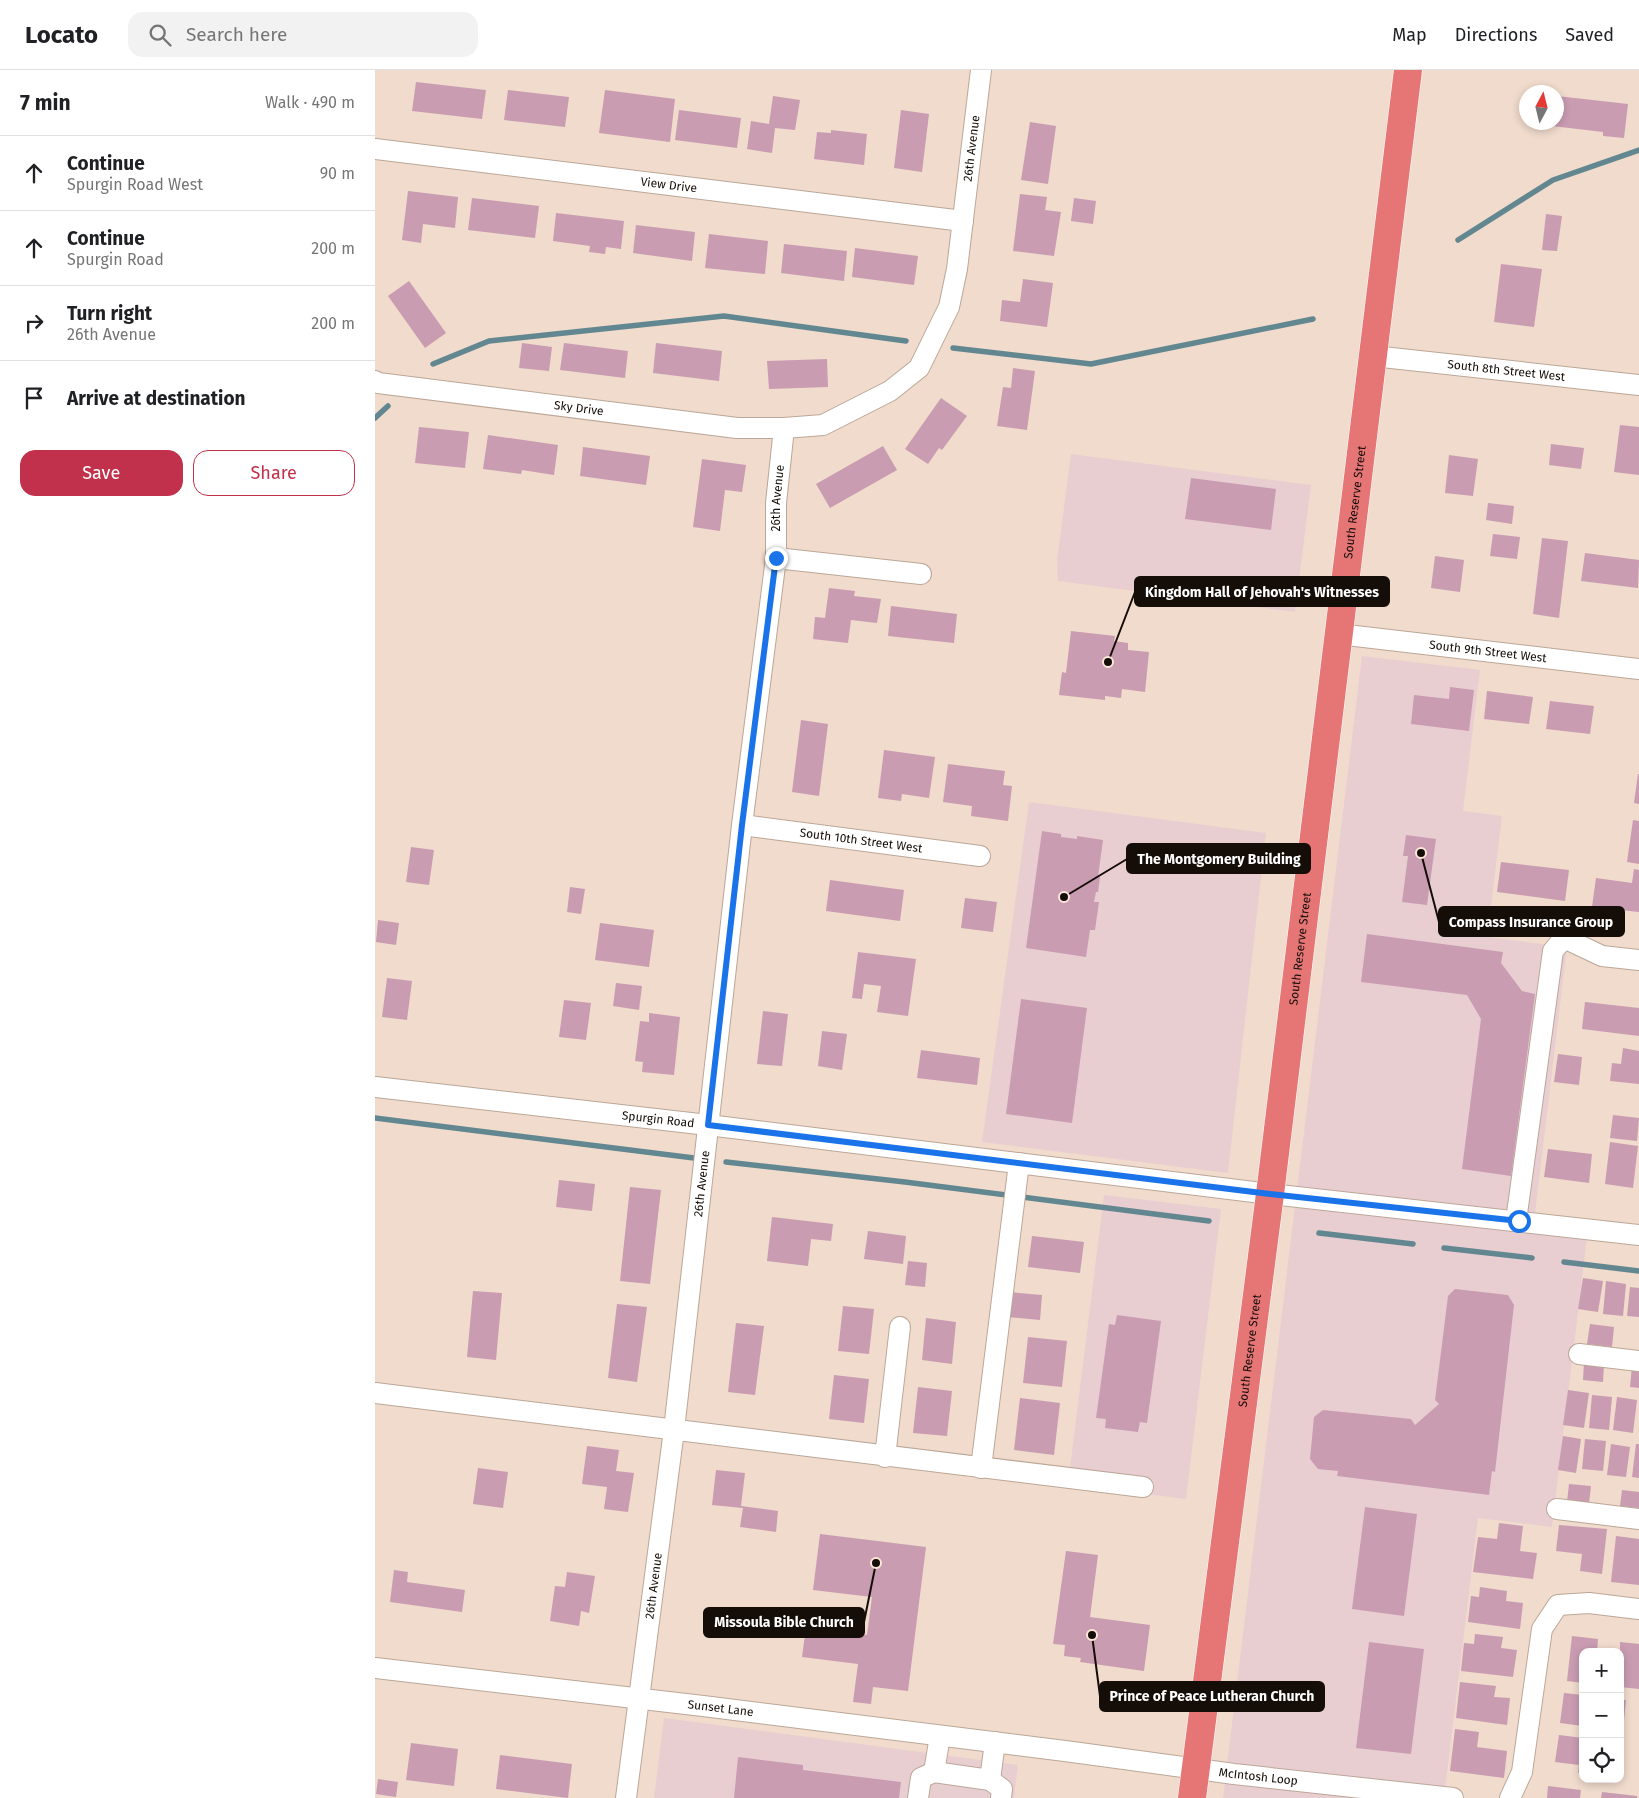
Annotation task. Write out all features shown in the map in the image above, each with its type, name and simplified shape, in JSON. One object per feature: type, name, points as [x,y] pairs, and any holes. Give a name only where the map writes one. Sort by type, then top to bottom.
[{"type":"highway","name":"South Reserve Street","points":[[1192,1798],[1270,1194],[1408,70]]},
{"type":"street","name":"26th Avenue","points":[[625,1798],[674,1430],[742,825],[776,558],[776,503],[784,428],[823,425],[890,391],[919,368],[949,308],[957,269],[981,70]]},
{"type":"street","name":"View Drive","points":[[375,149],[963,221]]},
{"type":"street","name":"South 8th Street West","points":[[1373,356],[1639,385]]},
{"type":"street","name":"Sky Drive","points":[[375,381],[378,383],[737,428],[784,428]]},
{"type":"street","points":[[776,558],[921,574]]},
{"type":"street","name":"South 9th Street West","points":[[1338,634],[1639,669]]},
{"type":"street","name":"South 10th Street West","points":[[742,825],[980,856]]},
{"type":"street","points":[[1516,1221],[1553,951],[1564,938],[1602,956],[1639,960]]},
{"type":"street","name":"Spurgin Road","points":[[375,1087],[708,1125],[1270,1194],[1639,1235]]},
{"type":"street","points":[[981,1468],[1019,1163]]},
{"type":"street","points":[[885,1457],[900,1327]]},
{"type":"street","points":[[1579,1354],[1639,1361]]},
{"type":"street","points":[[375,1393],[885,1457],[1143,1487]]},
{"type":"street","points":[[1557,1509],[1639,1519]]},
{"type":"street","points":[[1509,1798],[1523,1772],[1542,1629],[1558,1605],[1589,1603],[1639,1609]]},
{"type":"street","name":"Sunset Lane","points":[[375,1668],[1065,1751]]},
{"type":"street","points":[[934,1772],[940,1736]]},
{"type":"street","points":[[990,1780],[995,1742]]},
{"type":"street","name":"McIntosh Loop","points":[[1065,1751],[1310,1783],[1453,1798]]},
{"type":"street","points":[[917,1798],[921,1778],[934,1772],[990,1780],[1002,1790],[1001,1798]]},
{"type":"shaded area","points":[[1071,454],[1311,485],[1295,612],[1058,581],[1057,561]]},
{"type":"shaded area","points":[[1362,656],[1480,670],[1463,811],[1502,816],[1487,937],[1567,947],[1533,1230],[1587,1237],[1552,1527],[1478,1518],[1444,1798],[1223,1798]]},
{"type":"shaded area","points":[[1029,802],[1266,833],[1228,1173],[982,1142]]},
{"type":"shaded area","points":[[1104,1195],[1221,1209],[1186,1499],[1068,1484]]},
{"type":"shaded area","points":[[664,1718],[1018,1765],[1014,1798],[654,1798]]},
{"type":"building","points":[[416,82],[486,90],[482,119],[412,111]]},
{"type":"building","points":[[508,90],[569,97],[565,127],[504,120]]},
{"type":"building","points":[[605,90],[675,99],[670,142],[599,133]]},
{"type":"building","points":[[773,96],[800,100],[795,130],[775,128],[772,153],[747,149],[751,121],[769,124]]},
{"type":"building","points":[[1564,97],[1628,104],[1624,138],[1603,136],[1603,132],[1564,127]]},
{"type":"building","points":[[679,110],[741,118],[737,148],[675,140]]},
{"type":"building","points":[[901,110],[929,114],[922,172],[894,168]]},
{"type":"building","points":[[1030,122],[1056,126],[1048,184],[1021,180]]},
{"type":"building","points":[[831,130],[867,134],[864,165],[814,159],[817,132],[831,133]]},
{"type":"building","points":[[408,191],[458,197],[455,228],[423,224],[421,243],[402,240]]},
{"type":"building","points":[[1020,194],[1047,197],[1045,210],[1061,212],[1054,256],[1013,251]]},
{"type":"building","points":[[472,198],[539,206],[535,238],[468,230]]},
{"type":"building","points":[[1074,198],[1096,201],[1093,224],[1071,221]]},
{"type":"building","points":[[556,213],[624,221],[621,249],[606,247],[605,254],[589,252],[590,246],[553,241]]},
{"type":"building","points":[[1546,214],[1562,216],[1557,251],[1542,250]]},
{"type":"building","points":[[636,225],[695,232],[692,261],[633,253]]},
{"type":"building","points":[[709,234],[768,241],[765,274],[705,268]]},
{"type":"building","points":[[784,244],[847,251],[844,281],[781,273]]},
{"type":"building","points":[[855,248],[918,256],[914,285],[852,277]]},
{"type":"building","points":[[1501,264],[1542,269],[1534,327],[1494,322]]},
{"type":"building","points":[[1023,279],[1053,283],[1047,327],[1000,321],[1002,300],[1020,302]]},
{"type":"building","points":[[409,281],[446,333],[425,348],[388,296]]},
{"type":"building","points":[[522,343],[552,347],[549,371],[519,368]]},
{"type":"building","points":[[564,343],[628,351],[625,378],[560,370]]},
{"type":"building","points":[[656,343],[722,351],[719,381],[653,373]]},
{"type":"building","points":[[827,359],[828,387],[769,389],[767,361]]},
{"type":"building","points":[[1013,368],[1035,371],[1027,430],[997,426],[1003,387],[1011,388]]},
{"type":"building","points":[[941,398],[967,416],[942,450],[939,448],[928,464],[905,449]]},
{"type":"building","points":[[1620,425],[1639,427],[1639,475],[1614,472]]},
{"type":"building","points":[[419,427],[469,432],[465,468],[415,463]]},
{"type":"building","points":[[488,435],[558,445],[554,475],[522,470],[521,474],[483,469]]},
{"type":"building","points":[[1551,444],[1584,448],[1581,469],[1549,465]]},
{"type":"building","points":[[883,446],[897,470],[830,508],[816,484]]},
{"type":"building","points":[[583,447],[650,456],[646,485],[580,476]]},
{"type":"building","points":[[1449,455],[1478,459],[1473,496],[1445,493]]},
{"type":"building","points":[[702,459],[746,465],[742,492],[725,490],[720,531],[693,527]]},
{"type":"building","points":[[1191,478],[1276,489],[1271,530],[1185,519]]},
{"type":"building","points":[[1488,503],[1514,506],[1512,524],[1486,520]]},
{"type":"building","points":[[1493,534],[1520,537],[1517,559],[1490,556]]},
{"type":"building","points":[[1542,538],[1568,541],[1559,618],[1533,614]]},
{"type":"building","points":[[1585,553],[1639,560],[1638,588],[1581,581]]},
{"type":"building","points":[[1435,556],[1464,560],[1460,592],[1431,588]]},
{"type":"building","points":[[829,588],[855,591],[854,596],[881,599],[877,623],[851,620],[848,643],[813,639],[815,617],[825,618]]},
{"type":"building","points":[[891,606],[957,614],[954,643],[888,636]]},
{"type":"building","points":[[1071,631],[1115,636],[1114,641],[1128,643],[1128,650],[1149,652],[1145,692],[1122,689],[1121,698],[1105,696],[1105,700],[1059,695],[1062,672],[1066,673]]},
{"type":"building","points":[[1450,687],[1474,690],[1469,731],[1411,724],[1414,695],[1449,699]]},
{"type":"building","points":[[1487,691],[1533,697],[1529,724],[1484,719]]},
{"type":"building","points":[[1550,701],[1594,706],[1590,734],[1546,729]]},
{"type":"building","points":[[801,720],[828,724],[819,796],[792,792]]},
{"type":"building","points":[[884,750],[935,757],[929,798],[902,794],[901,801],[878,798]]},
{"type":"building","points":[[948,764],[1005,771],[1003,785],[1012,786],[1008,821],[971,816],[972,806],[943,802]]},
{"type":"building","points":[[1639,774],[1639,804],[1634,803]]},
{"type":"building","points":[[1633,820],[1639,821],[1639,864],[1627,862]]},
{"type":"building","points":[[1042,831],[1061,834],[1061,837],[1077,839],[1077,836],[1103,840],[1098,892],[1096,892],[1094,902],[1099,902],[1095,930],[1090,930],[1086,957],[1026,948]]},
{"type":"building","points":[[1406,835],[1436,839],[1427,905],[1402,902],[1408,856],[1403,856]]},
{"type":"building","points":[[411,847],[434,850],[429,885],[406,882]]},
{"type":"building","points":[[1501,862],[1569,870],[1565,901],[1497,892]]},
{"type":"building","points":[[1634,869],[1639,870],[1639,912],[1592,907],[1596,878],[1632,883]]},
{"type":"building","points":[[830,880],[904,890],[900,921],[826,911]]},
{"type":"building","points":[[570,887],[585,889],[581,914],[567,912]]},
{"type":"building","points":[[965,898],[997,902],[993,932],[961,928]]},
{"type":"building","points":[[378,920],[399,923],[396,945],[376,942]]},
{"type":"building","points":[[600,923],[654,930],[649,967],[595,960]]},
{"type":"building","points":[[1367,934],[1503,952],[1501,963],[1522,991],[1535,994],[1511,1176],[1462,1169],[1481,1019],[1467,995],[1361,982]]},
{"type":"building","points":[[858,952],[916,959],[908,1016],[877,1012],[881,986],[864,984],[862,999],[852,998]]},
{"type":"building","points":[[387,978],[412,981],[407,1020],[382,1017]]},
{"type":"building","points":[[616,983],[642,986],[639,1010],[613,1006]]},
{"type":"building","points":[[1021,999],[1087,1008],[1072,1123],[1006,1114]]},
{"type":"building","points":[[564,1000],[591,1003],[586,1040],[559,1037]]},
{"type":"building","points":[[1585,1002],[1639,1008],[1639,1036],[1582,1029]]},
{"type":"building","points":[[763,1011],[788,1014],[782,1066],[757,1064]]},
{"type":"building","points":[[649,1013],[680,1017],[674,1075],[642,1072],[643,1062],[635,1061],[640,1021],[649,1022]]},
{"type":"building","points":[[822,1031],[847,1034],[842,1070],[818,1066]]},
{"type":"building","points":[[1623,1048],[1639,1051],[1639,1084],[1610,1081],[1612,1063],[1621,1064]]},
{"type":"building","points":[[921,1050],[980,1058],[977,1085],[917,1078]]},
{"type":"building","points":[[1558,1054],[1582,1057],[1579,1085],[1554,1082]]},
{"type":"building","points":[[1613,1115],[1639,1118],[1637,1141],[1610,1138]]},
{"type":"building","points":[[1610,1142],[1638,1146],[1633,1188],[1605,1184]]},
{"type":"building","points":[[1548,1149],[1592,1154],[1589,1183],[1544,1177]]},
{"type":"building","points":[[559,1180],[595,1184],[592,1211],[556,1207]]},
{"type":"building","points":[[630,1187],[661,1190],[650,1284],[620,1281]]},
{"type":"building","points":[[772,1217],[833,1224],[831,1241],[811,1239],[808,1266],[767,1261]]},
{"type":"building","points":[[868,1231],[906,1236],[903,1264],[864,1259]]},
{"type":"building","points":[[1032,1236],[1084,1242],[1080,1273],[1028,1267]]},
{"type":"building","points":[[908,1261],[927,1263],[925,1287],[905,1285]]},
{"type":"building","points":[[1583,1278],[1603,1281],[1598,1312],[1578,1309]]},
{"type":"building","points":[[1606,1281],[1626,1284],[1623,1316],[1603,1314]]},
{"type":"building","points":[[1630,1287],[1639,1288],[1639,1317],[1627,1316]]},
{"type":"building","points":[[1455,1289],[1508,1295],[1514,1305],[1495,1472],[1492,1471],[1489,1495],[1337,1476],[1338,1471],[1318,1469],[1310,1459],[1314,1417],[1323,1410],[1411,1419],[1415,1425],[1439,1404],[1435,1400],[1448,1296]]},
{"type":"building","points":[[473,1291],[502,1293],[496,1360],[467,1357]]},
{"type":"building","points":[[1009,1292],[1042,1295],[1040,1320],[1007,1317]]},
{"type":"building","points":[[617,1304],[647,1307],[637,1382],[608,1378]]},
{"type":"building","points":[[843,1306],[874,1309],[869,1354],[838,1351]]},
{"type":"building","points":[[1117,1315],[1161,1321],[1147,1423],[1140,1422],[1138,1432],[1105,1428],[1106,1419],[1096,1418],[1109,1324],[1115,1325]]},
{"type":"building","points":[[926,1318],[956,1322],[952,1364],[922,1360]]},
{"type":"building","points":[[736,1323],[764,1326],[755,1395],[728,1392]]},
{"type":"building","points":[[1590,1324],[1614,1327],[1612,1347],[1587,1344]]},
{"type":"building","points":[[1028,1337],[1067,1341],[1062,1387],[1023,1383]]},
{"type":"building","points":[[1584,1362],[1604,1364],[1603,1382],[1583,1380]]},
{"type":"building","points":[[1632,1366],[1639,1367],[1639,1388],[1630,1387]]},
{"type":"building","points":[[834,1375],[869,1379],[864,1423],[829,1419]]},
{"type":"building","points":[[918,1387],[952,1391],[947,1436],[913,1433]]},
{"type":"building","points":[[1568,1390],[1589,1393],[1584,1428],[1563,1425]]},
{"type":"building","points":[[1592,1395],[1612,1397],[1609,1430],[1589,1428]]},
{"type":"building","points":[[1617,1397],[1637,1400],[1633,1433],[1613,1430]]},
{"type":"building","points":[[1020,1398],[1060,1403],[1054,1455],[1014,1450]]},
{"type":"building","points":[[1563,1436],[1581,1439],[1576,1473],[1558,1470]]},
{"type":"building","points":[[1585,1439],[1606,1441],[1603,1471],[1582,1469]]},
{"type":"building","points":[[1611,1444],[1630,1447],[1626,1477],[1607,1475]]},
{"type":"building","points":[[1636,1444],[1639,1444],[1639,1478],[1632,1477]]},
{"type":"building","points":[[587,1446],[619,1450],[616,1471],[634,1473],[628,1512],[604,1509],[607,1487],[582,1484]]},
{"type":"building","points":[[478,1468],[508,1472],[503,1508],[473,1504]]},
{"type":"building","points":[[716,1470],[745,1473],[741,1506],[778,1511],[776,1532],[740,1527],[743,1508],[712,1505]]},
{"type":"building","points":[[1569,1484],[1591,1486],[1589,1504],[1567,1502]]},
{"type":"building","points":[[1622,1490],[1639,1492],[1639,1508],[1620,1506]]},
{"type":"building","points":[[1365,1507],[1417,1514],[1404,1616],[1352,1609]]},
{"type":"building","points":[[1499,1523],[1523,1526],[1520,1551],[1537,1553],[1533,1579],[1473,1572],[1478,1537],[1497,1539]]},
{"type":"building","points":[[1559,1525],[1607,1529],[1602,1574],[1580,1571],[1582,1554],[1556,1551]]},
{"type":"building","points":[[820,1534],[926,1547],[908,1691],[873,1687],[871,1704],[853,1702],[858,1664],[802,1657],[806,1627],[867,1635],[872,1597],[813,1590]]},
{"type":"building","points":[[1616,1536],[1639,1539],[1639,1585],[1611,1582]]},
{"type":"building","points":[[1066,1551],[1098,1555],[1090,1617],[1150,1625],[1144,1671],[1080,1662],[1081,1658],[1064,1656],[1065,1645],[1053,1644]]},
{"type":"building","points":[[394,1570],[408,1572],[407,1582],[465,1590],[462,1612],[390,1602]]},
{"type":"building","points":[[567,1572],[595,1576],[589,1613],[581,1611],[579,1626],[550,1621],[555,1586],[565,1587]]},
{"type":"building","points":[[1480,1587],[1507,1591],[1506,1601],[1523,1603],[1520,1629],[1468,1622],[1471,1596],[1479,1597]]},
{"type":"building","points":[[1475,1634],[1503,1637],[1501,1648],[1517,1650],[1513,1677],[1461,1671],[1464,1643],[1474,1644]]},
{"type":"building","points":[[1572,1636],[1598,1639],[1597,1648],[1579,1648],[1579,1682],[1567,1681]]},
{"type":"building","points":[[1369,1642],[1424,1649],[1411,1754],[1356,1748]]},
{"type":"building","points":[[1620,1642],[1639,1644],[1639,1689],[1624,1687],[1624,1648],[1620,1648]]},
{"type":"building","points":[[1460,1682],[1496,1686],[1494,1697],[1510,1698],[1507,1725],[1456,1718]]},
{"type":"building","points":[[1564,1693],[1579,1695],[1579,1725],[1560,1723]]},
{"type":"building","points":[[1624,1700],[1626,1700],[1624,1721]]},
{"type":"building","points":[[1455,1729],[1479,1732],[1477,1747],[1507,1751],[1504,1778],[1450,1771]]},
{"type":"building","points":[[1559,1735],[1579,1738],[1579,1765],[1555,1762]]},
{"type":"building","points":[[411,1743],[458,1749],[454,1786],[406,1780]]},
{"type":"building","points":[[500,1755],[572,1764],[568,1798],[496,1789]]},
{"type":"building","points":[[738,1757],[803,1765],[803,1770],[901,1782],[899,1798],[734,1798]]},
{"type":"building","points":[[378,1779],[398,1782],[396,1797],[376,1794]]},
{"type":"building","points":[[1548,1786],[1581,1790],[1580,1798],[1547,1798]]},
{"type":"building","points":[[1602,1792],[1637,1796],[1637,1798],[1601,1798]]},
{"type":"waterway","points":[[1458,240],[1553,180],[1639,150]]},
{"type":"waterway","points":[[433,364],[489,341],[724,316],[906,341]]},
{"type":"waterway","points":[[953,348],[1091,364],[1313,319]]},
{"type":"waterway","points":[[375,418],[388,406]]},
{"type":"waterway","points":[[375,1118],[694,1158]]},
{"type":"waterway","points":[[726,1162],[905,1182],[1209,1221]]},
{"type":"waterway","points":[[1319,1233],[1413,1244]]},
{"type":"waterway","points":[[1444,1248],[1532,1258]]},
{"type":"waterway","points":[[1564,1262],[1639,1271]]},
{"type":"place","name":"Kingdom Hall of Jehovah's Witnesses","points":[[1108,662]]},
{"type":"place","name":"Compass Insurance Group","points":[[1421,853]]},
{"type":"place","name":"The Montgomery Building","points":[[1064,897]]},
{"type":"place","name":"Missoula Bible Church","points":[[876,1563]]},
{"type":"place","name":"Prince of Peace Lutheran Church","points":[[1092,1635]]},
{"type":"route","points":[[776,558],[742,825],[708,1125],[1270,1194],[1519,1221]]}]
